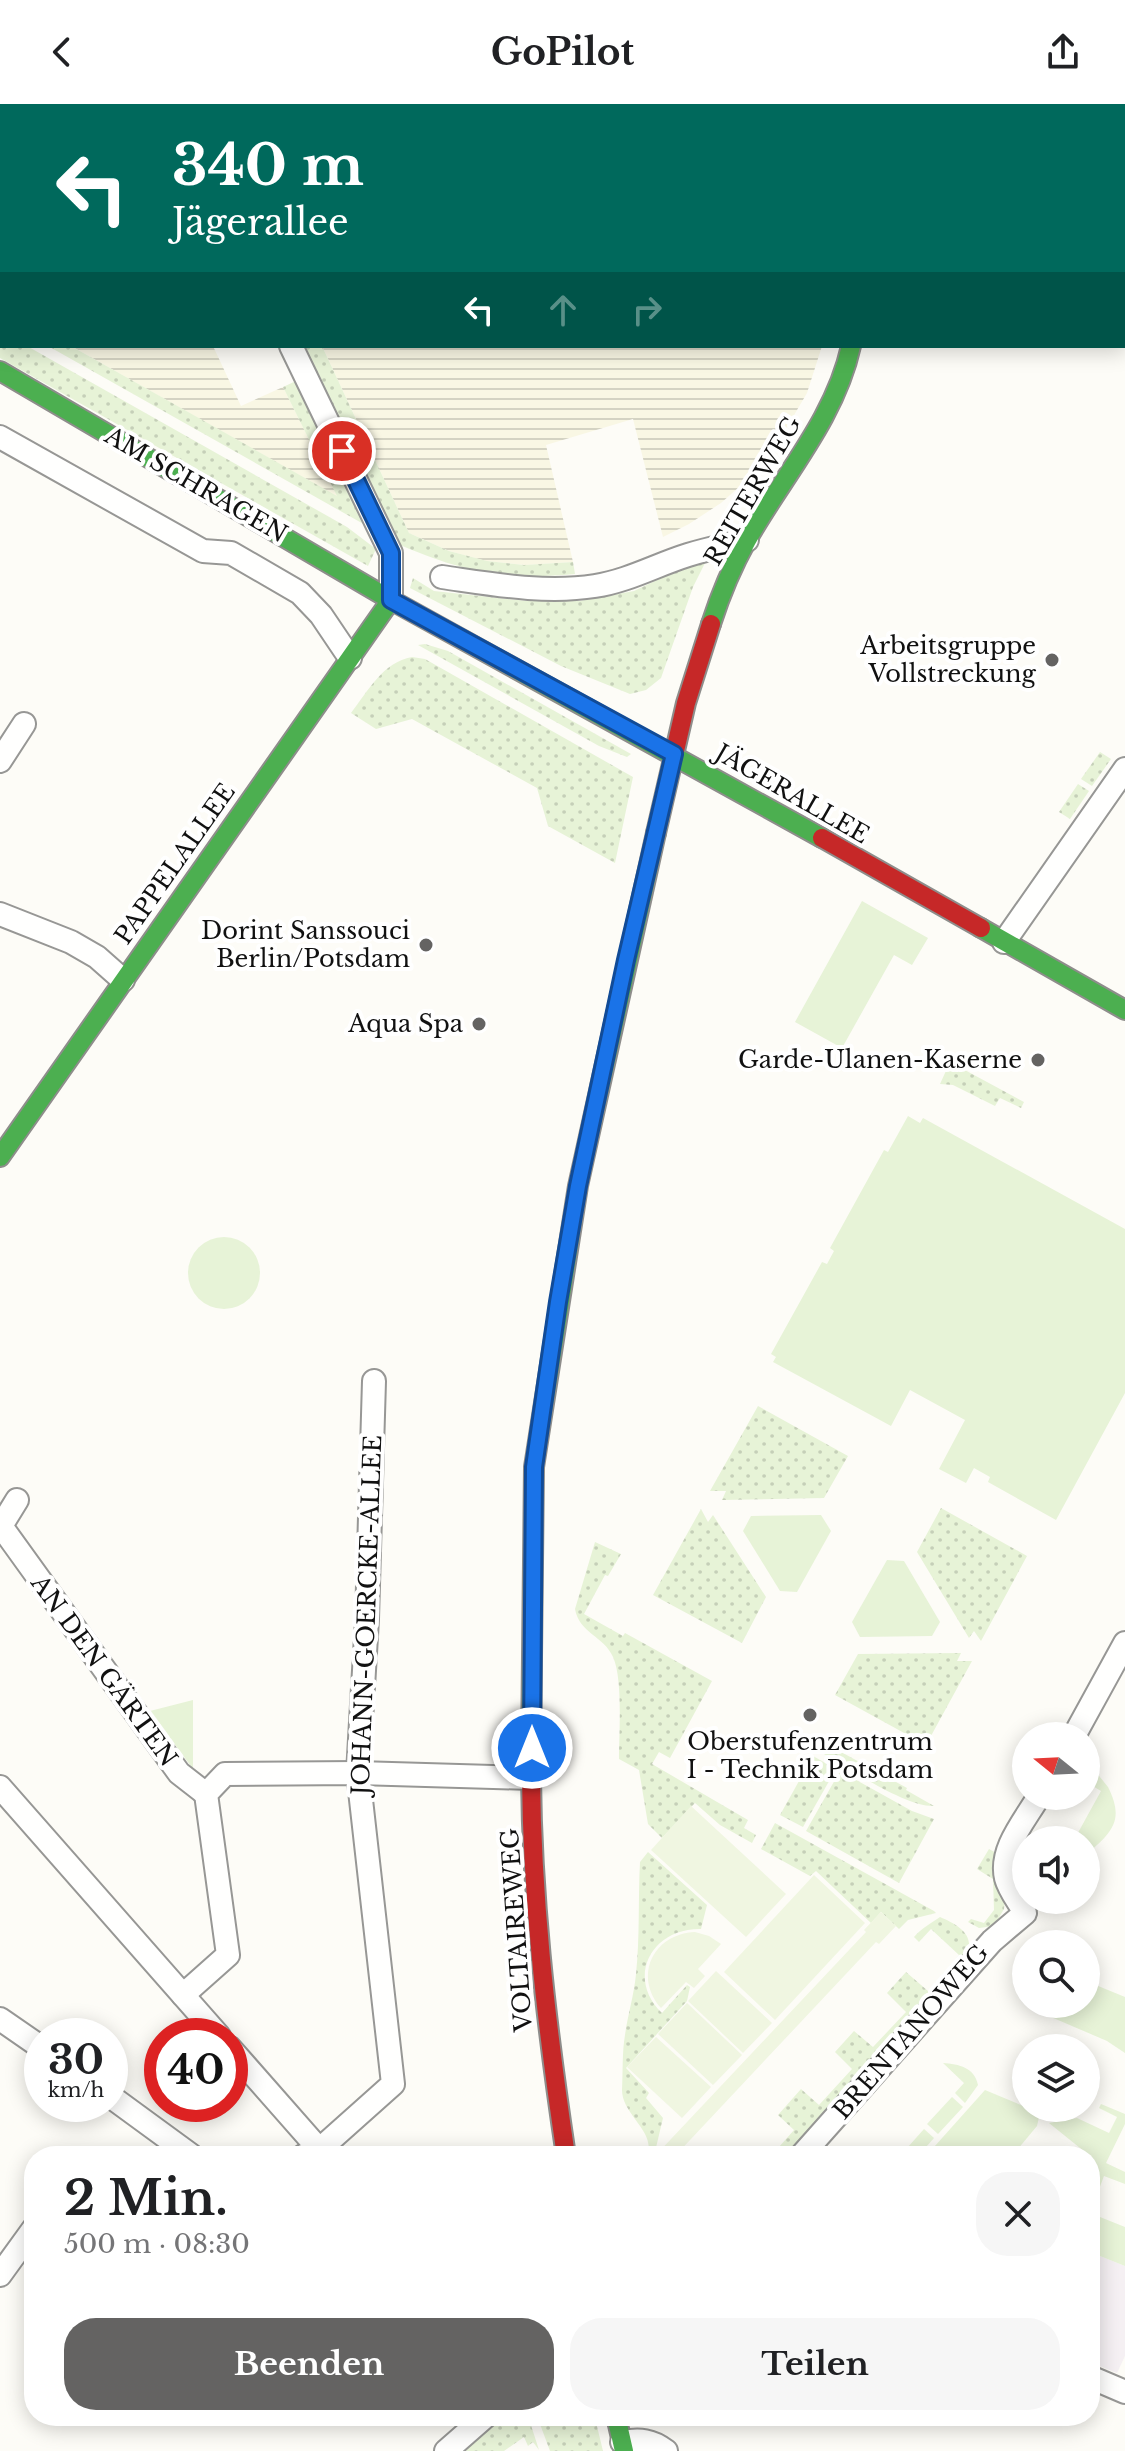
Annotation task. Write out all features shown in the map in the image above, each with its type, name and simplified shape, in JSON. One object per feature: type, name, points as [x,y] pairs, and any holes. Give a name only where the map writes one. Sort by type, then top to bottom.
[{"type":"street","points":[[292,348],[391,553],[391,600]]},
{"type":"street","name":"REITERWEG","points":[[674,754],[686,703],[715,611],[747,540],[802,457],[821,421],[847,364],[851,348]]},
{"type":"street","name":"AM SCHRAGEN","points":[[0,371],[391,600]]},
{"type":"street","name":"AM SCHRAGEN","points":[[0,437],[203,551],[231,553],[269,573],[300,593],[321,615],[350,658]]},
{"type":"street","points":[[442,577],[501,586],[556,589],[594,586],[635,576],[687,555],[747,540]]},
{"type":"street","name":"PAPPELALLEE","points":[[0,1157],[391,600]]},
{"type":"street","name":"JÄGERALLEE","points":[[391,600],[674,754],[1125,1010]]},
{"type":"street","points":[[0,761],[24,724]]},
{"type":"street","name":"VOLTAIREWEG","points":[[565,2146],[548,2035],[535,1905],[531,1778],[534,1467],[578,1186],[674,754]]},
{"type":"street","points":[[1004,942],[1125,769]]},
{"type":"street","points":[[0,914],[71,942],[97,957],[123,980]]},
{"type":"street","name":"JOHANN-GOERCKE-ALLEE","points":[[325,2146],[393,2084],[358,1773],[368,1605],[374,1381]]},
{"type":"street","name":"AN DEN GÄRTEN","points":[[17,1500],[1,1526],[105,1675],[179,1773],[206,1794]]},
{"type":"street","points":[[1082,1722],[1125,1643]]},
{"type":"street","points":[[183,1995],[228,1955],[206,1794],[225,1774],[358,1773],[531,1778]]},
{"type":"street","points":[[3,1797],[203,2018]]},
{"type":"street","name":"BRENTANOWEG","points":[[810,2146],[992,1941],[1025,1913],[1006,1877],[1006,1863],[1008,1848],[1031,1810]]},
{"type":"street","points":[[0,2019],[24,2036]]},
{"type":"street","points":[[248,2070],[310,2146]]},
{"type":"street","points":[[128,2109],[178,2146]]},
{"type":"street","points":[[0,2275],[24,2242]]},
{"type":"street","points":[[1100,2381],[1125,2392]]},
{"type":"street","points":[[446,2451],[475,2426]]},
{"type":"street","points":[[618,2426],[623,2447],[638,2439],[656,2443],[666,2451]]},
{"type":"shaded area","points":[[75,348],[214,348],[241,406],[283,387],[338,497]]},
{"type":"shaded area","points":[[323,348],[821,348],[807,393],[773,451],[721,503],[663,537],[633,419],[546,445],[573,562],[525,565],[486,561],[449,551],[409,533]]},
{"type":"shaded area","points":[[1100,2256],[1125,2266],[1125,2356],[1117,2373],[1100,2366]]},
{"type":"green space","points":[[0,348],[31,348],[347,527],[376,549],[368,566],[0,358]]},
{"type":"green space","points":[[52,348],[75,348],[337,496],[283,387],[298,380],[367,526]]},
{"type":"green space","points":[[304,348],[323,348],[409,533],[449,551],[487,561],[524,565],[573,562],[575,574],[524,576],[481,572],[393,542]]},
{"type":"green space","points":[[707,559],[693,587],[661,678],[646,690],[630,694],[561,666],[410,588],[413,578],[434,591],[527,601],[579,601],[634,591]]},
{"type":"green space","points":[[418,645],[448,651],[631,754],[627,757],[599,746]]},
{"type":"green space","points":[[412,657],[425,659],[633,777],[615,863],[548,826],[537,788],[412,719],[376,729],[351,713],[384,671]]},
{"type":"green space","points":[[1100,752],[1111,759],[1092,786],[1081,779]]},
{"type":"green space","points":[[1078,784],[1089,791],[1070,819],[1059,812]]},
{"type":"green space","points":[[862,901],[928,938],[912,965],[894,955],[842,1048],[795,1022]]},
{"type":"green space","points":[[950,1062],[1024,1102],[1021,1108],[1000,1098],[995,1106],[953,1085],[940,1084]]},
{"type":"green space","points":[[908,1116],[920,1123],[923,1118],[1125,1229],[1125,1393],[1056,1520],[988,1482],[990,1477],[974,1468],[966,1483],[939,1469],[965,1420],[910,1390],[891,1426],[773,1362],[776,1357],[771,1354],[822,1262],[827,1264],[834,1251],[830,1248],[884,1150],[888,1152]]},
{"type":"green space","points":[[224,1237],[250,1247],[260,1273],[250,1299],[224,1309],[198,1299],[188,1273],[198,1247]]},
{"type":"green space","points":[[758,1406],[848,1456],[824,1498],[722,1500],[726,1491],[710,1491]]},
{"type":"green space","points":[[941,1508],[1027,1556],[981,1641],[974,1631],[969,1638],[917,1552]]},
{"type":"green space","points":[[701,1509],[708,1522],[713,1515],[766,1597],[742,1643],[653,1595]]},
{"type":"green space","points":[[821,1515],[831,1531],[797,1592],[780,1591],[743,1531],[751,1516]]},
{"type":"green space","points":[[595,1542],[621,1554],[608,1576],[605,1575],[584,1614],[712,1681],[670,1758],[659,1752],[652,1764],[748,1820],[744,1828],[756,1835],[752,1843],[720,1825],[695,1803],[662,1838],[648,1824],[639,1770],[619,1759],[619,1692],[613,1657],[604,1644],[581,1624],[575,1609]]},
{"type":"green space","points":[[887,1560],[904,1561],[940,1622],[932,1636],[860,1637],[852,1622]]},
{"type":"green space","points":[[961,1653],[957,1661],[972,1661],[926,1745],[835,1695],[858,1654]]},
{"type":"green space","points":[[193,1700],[193,1769],[150,1711]]},
{"type":"green space","points":[[821,1741],[934,1806],[907,1800],[858,1775],[817,1750]]},
{"type":"green space","points":[[813,1756],[836,1769],[803,1827],[780,1815]]},
{"type":"green space","points":[[840,1771],[912,1811],[934,1819],[899,1883],[806,1831]]},
{"type":"green space","points":[[1100,1777],[1113,1799],[1115,1817],[1109,1832],[1100,1842],[1100,1826],[1082,1826],[1091,1810],[1100,1810]]},
{"type":"green space","points":[[691,1806],[786,1894],[746,1937],[651,1850]]},
{"type":"green space","points":[[775,1823],[936,1913],[908,1920],[899,1929],[881,1912],[871,1923],[816,1871],[810,1876],[761,1849]]},
{"type":"green space","points":[[989,1849],[998,1854],[1004,1909],[994,1926],[979,1928],[968,1922],[971,1919],[984,1923],[994,1910],[993,1879],[977,1869]]},
{"type":"green space","points":[[648,1852],[707,1905],[701,1929],[669,1937],[649,1957],[645,1970],[651,1999],[662,2013],[687,1985],[690,1987],[687,2001],[626,2068],[649,2093],[646,2098],[663,2118],[656,2146],[649,2146],[623,2099],[622,2090],[624,2042],[637,1960],[640,1862]]},
{"type":"green space","points":[[814,1875],[865,1923],[775,2020],[724,1972]]},
{"type":"green space","points":[[881,1912],[896,1926],[879,1944],[876,1942],[684,2146],[664,2146],[866,1932],[864,1930]]},
{"type":"green space","points":[[940,1917],[957,1926],[966,1935],[968,1953],[801,2146],[780,2146],[794,2130],[778,2115],[801,2089],[819,2105],[852,2069],[835,2052],[854,2031],[873,2047],[906,2012],[887,1993],[906,1972],[928,1991],[959,1955],[931,1929],[919,1942],[914,1937]]},
{"type":"green space","points":[[695,1932],[721,1944],[698,1969],[705,1976],[694,1988],[686,1982],[661,2008],[649,1983],[648,1970],[652,1959],[658,1948],[668,1940]]},
{"type":"green space","points":[[716,1971],[772,2023],[743,2053],[688,2001]]},
{"type":"green space","points":[[1100,1987],[1125,1997],[1125,2053],[1100,2038],[1100,2034],[1091,2034],[1053,2018],[1100,2018]]},
{"type":"green space","points":[[687,2003],[742,2055],[713,2085],[658,2034]]},
{"type":"green space","points":[[656,2037],[711,2087],[682,2118],[627,2067]]},
{"type":"green space","points":[[943,2063],[955,2064],[974,2075],[978,2085],[965,2103],[955,2093],[964,2083]]},
{"type":"green space","points":[[985,2090],[1012,2101],[1012,2122],[1038,2122],[1020,2146],[935,2146]]},
{"type":"green space","points":[[952,2097],[963,2107],[938,2134],[927,2124]]},
{"type":"green space","points":[[1101,2104],[1125,2114],[1125,2124],[1106,2163],[1125,2172],[1125,2184],[1104,2176],[1100,2187],[1100,2146],[1078,2146],[1049,2123],[1086,2122],[1109,2133],[1117,2117],[1100,2108]]},
{"type":"green space","points":[[924,2129],[934,2138],[927,2146],[909,2146]]},
{"type":"green space","points":[[1100,2217],[1125,2227],[1125,2266],[1100,2256]]},
{"type":"green space","points":[[493,2426],[531,2426],[539,2450],[533,2442],[528,2446],[524,2437],[504,2451],[464,2451]]},
{"type":"green space","points":[[541,2426],[597,2426],[603,2451],[550,2451]]},
{"type":"traffic: fast","points":[[711,624],[747,540],[821,423],[850,348]]},
{"type":"traffic: fast","points":[[0,371],[391,600],[822,838]]},
{"type":"traffic: fast","points":[[0,1157],[391,600]]},
{"type":"traffic: fast","points":[[531,1752],[534,1467],[578,1186],[656,833]]},
{"type":"traffic: fast","points":[[981,928],[1125,1010]]},
{"type":"traffic: fast","points":[[618,2426],[624,2451]]},
{"type":"traffic: jam","points":[[656,833],[686,703],[711,624]]},
{"type":"traffic: jam","points":[[822,838],[981,928]]},
{"type":"traffic: jam","points":[[531,1752],[533,1854],[541,1955],[565,2146]]},
{"type":"place","name":"Arbeitsgruppe Vollstreckung","points":[[1052,660]]},
{"type":"place","name":"Dorint Sanssouci Berlin/Potsdam","points":[[426,945]]},
{"type":"place","name":"Aqua Spa","points":[[479,1024]]},
{"type":"place","name":"Garde-Ulanen-Kaserne","points":[[1038,1060]]},
{"type":"place","name":"Oberstufenzentrum I - Technik Potsdam","points":[[810,1715]]},
{"type":"route","points":[[342,451],[391,553],[391,600],[674,754],[578,1186],[534,1467],[532,1748]]}]
